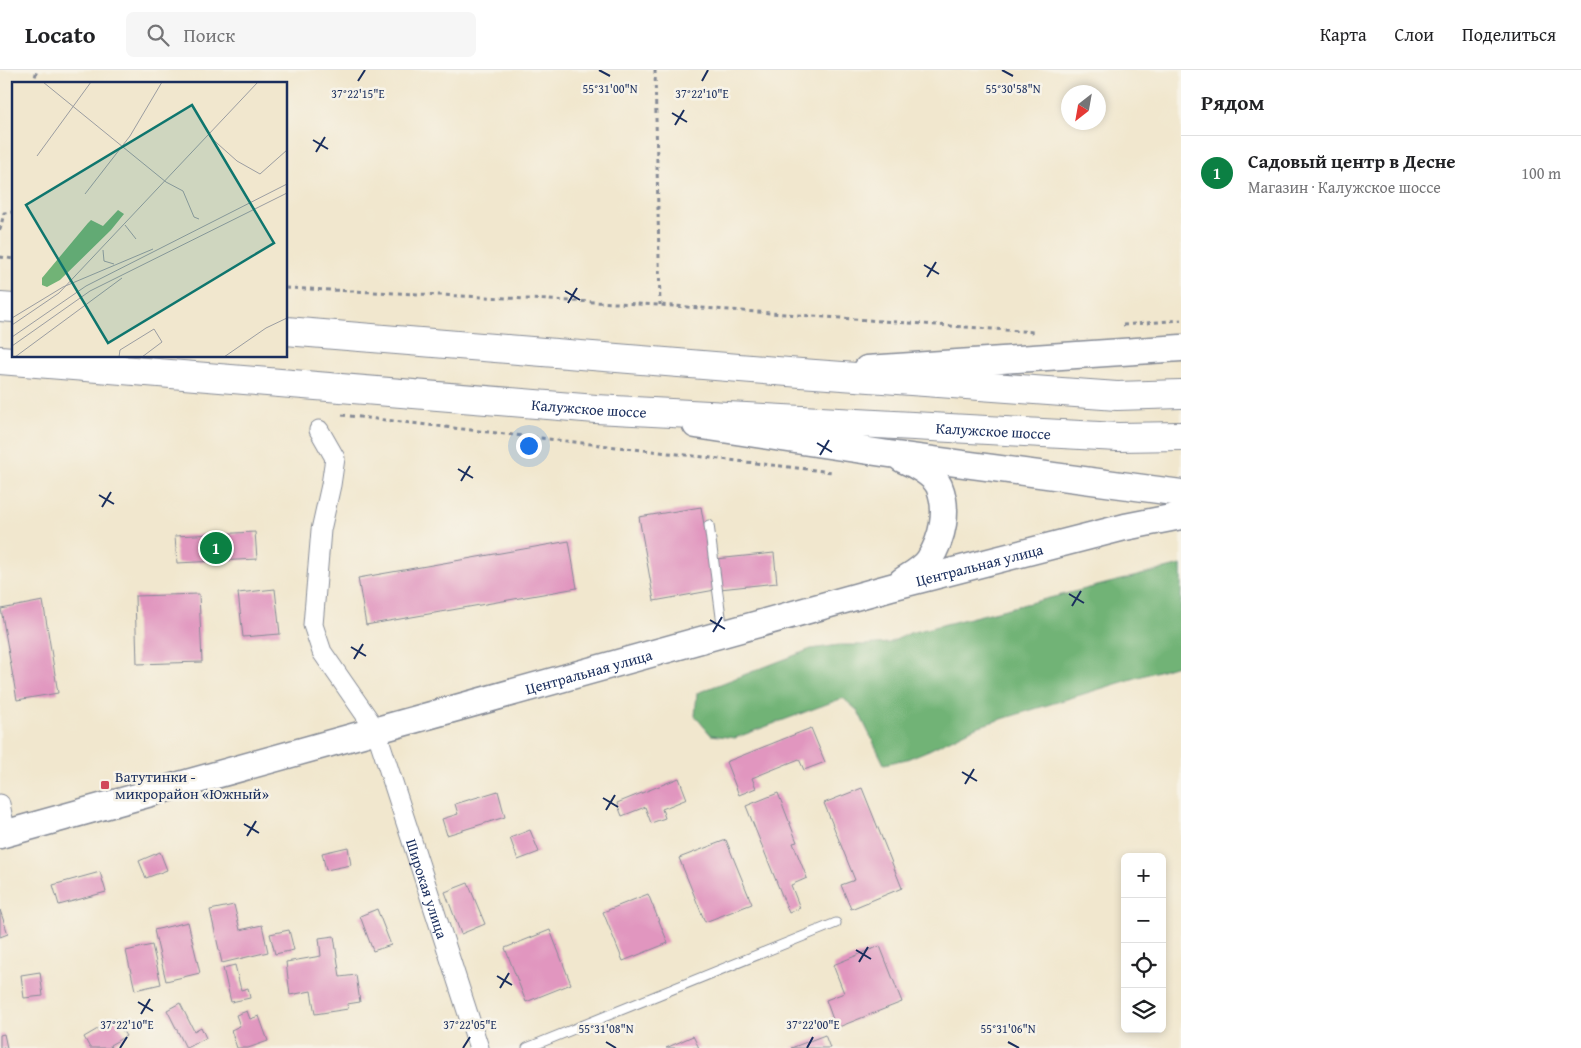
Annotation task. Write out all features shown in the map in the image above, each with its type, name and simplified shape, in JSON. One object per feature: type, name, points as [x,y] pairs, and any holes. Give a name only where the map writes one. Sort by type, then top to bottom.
[{"type":"highway","points":[[288,330],[801,373],[1117,396],[1181,394]]},
{"type":"highway","name":"Калужское шоссе","points":[[0,360],[596,409],[1118,437],[1181,436]]},
{"type":"street","points":[[801,373],[1181,348]]},
{"type":"street","points":[[596,409],[890,454],[1181,493]]},
{"type":"street","name":"Широкая улица","points":[[319,430],[335,458],[321,530],[314,625],[322,652],[376,730],[479,1048]]},
{"type":"street","points":[[890,454],[918,465],[938,484],[944,510],[942,534],[929,561],[915,573],[891,587]]},
{"type":"street","name":"Центральная улица","points":[[3,834],[891,587],[1125,527],[1181,516]]},
{"type":"street","points":[[0,804],[3,834]]},
{"type":"lane","points":[[709,526],[723,635]]},
{"type":"lane","points":[[504,694],[610,658]]},
{"type":"lane","points":[[527,1048],[836,923]]},
{"type":"path","points":[[654,70],[660,305]]},
{"type":"path","points":[[0,230],[4,213],[12,212]]},
{"type":"path","points":[[288,288],[660,305],[1035,332]]},
{"type":"path","points":[[1122,325],[1181,320]]},
{"type":"path","points":[[333,414],[839,473]]},
{"type":"green space","points":[[1181,565],[1181,664],[976,727],[907,759],[884,764],[858,711],[843,698],[735,738],[711,735],[695,716],[697,693],[811,649],[839,645],[889,643],[910,633]]},
{"type":"building","points":[[701,507],[715,590],[654,601],[639,517]]},
{"type":"building","points":[[255,532],[257,559],[177,563],[175,536]]},
{"type":"building","points":[[569,541],[577,588],[366,625],[358,578]]},
{"type":"building","points":[[774,553],[777,583],[720,589],[716,559]]},
{"type":"building","points":[[275,589],[280,634],[243,637],[238,593]]},
{"type":"building","points":[[199,594],[202,662],[137,664],[135,596]]},
{"type":"building","points":[[43,601],[58,693],[17,700],[1,609]]},
{"type":"building","points":[[811,728],[825,762],[804,770],[799,759],[752,778],[756,788],[739,795],[726,762]]},
{"type":"building","points":[[679,778],[687,799],[662,809],[665,818],[651,823],[645,807],[622,816],[617,803]]},
{"type":"building","points":[[862,788],[902,888],[851,909],[841,885],[855,880],[824,803]]},
{"type":"building","points":[[498,791],[505,817],[447,835],[442,819],[458,814],[455,804]]},
{"type":"building","points":[[778,793],[797,842],[793,843],[807,878],[791,885],[800,908],[789,913],[746,806]]},
{"type":"building","points":[[530,830],[539,852],[518,860],[510,838]]},
{"type":"building","points":[[726,840],[752,904],[705,922],[679,858]]},
{"type":"building","points":[[348,847],[351,865],[326,870],[322,853]]},
{"type":"building","points":[[160,852],[167,870],[146,878],[139,861]]},
{"type":"building","points":[[100,872],[106,892],[59,905],[53,885]]},
{"type":"building","points":[[468,883],[485,924],[461,934],[445,892]]},
{"type":"building","points":[[648,894],[668,943],[623,961],[603,912]]},
{"type":"building","points":[[234,905],[240,930],[262,925],[268,952],[222,963],[210,910]]},
{"type":"building","points":[[377,909],[391,945],[373,951],[360,916]]},
{"type":"building","points":[[0,910],[8,934],[0,937]]},
{"type":"building","points":[[188,922],[200,973],[166,981],[154,930]]},
{"type":"building","points":[[289,930],[294,950],[275,954],[270,934]]},
{"type":"building","points":[[550,930],[571,984],[526,1002],[505,948]]},
{"type":"building","points":[[334,936],[340,977],[356,975],[360,1002],[347,1004],[348,1009],[315,1014],[311,991],[290,995],[286,962],[321,956],[319,938]]},
{"type":"building","points":[[152,945],[161,984],[135,990],[126,951]]},
{"type":"building","points":[[880,946],[902,1002],[836,1028],[826,1000],[844,993],[833,965]]},
{"type":"building","points":[[235,965],[241,990],[248,988],[250,998],[231,1002],[223,968]]},
{"type":"building","points":[[40,972],[43,996],[24,998],[21,975]]},
{"type":"building","points":[[180,1003],[194,1031],[201,1027],[206,1038],[186,1048],[167,1010]]},
{"type":"building","points":[[247,1011],[250,1019],[259,1016],[268,1041],[248,1048],[237,1048],[231,1030],[240,1026],[236,1015]]},
{"type":"building","points":[[115,1019],[126,1036],[110,1045],[111,1048],[90,1048],[84,1037]]},
{"type":"building","points":[[4,1034],[7,1048],[0,1048],[0,1035]]},
{"type":"building","points":[[825,1035],[830,1048],[791,1048]]},
{"type":"building","points":[[693,1036],[699,1048],[666,1048]]},
{"type":"place","name":"Садовый центр в Десне","points":[[216,548]]},
{"type":"place","name":"Ватутинки - микрорайон «Южный»","points":[[105,785]]}]
